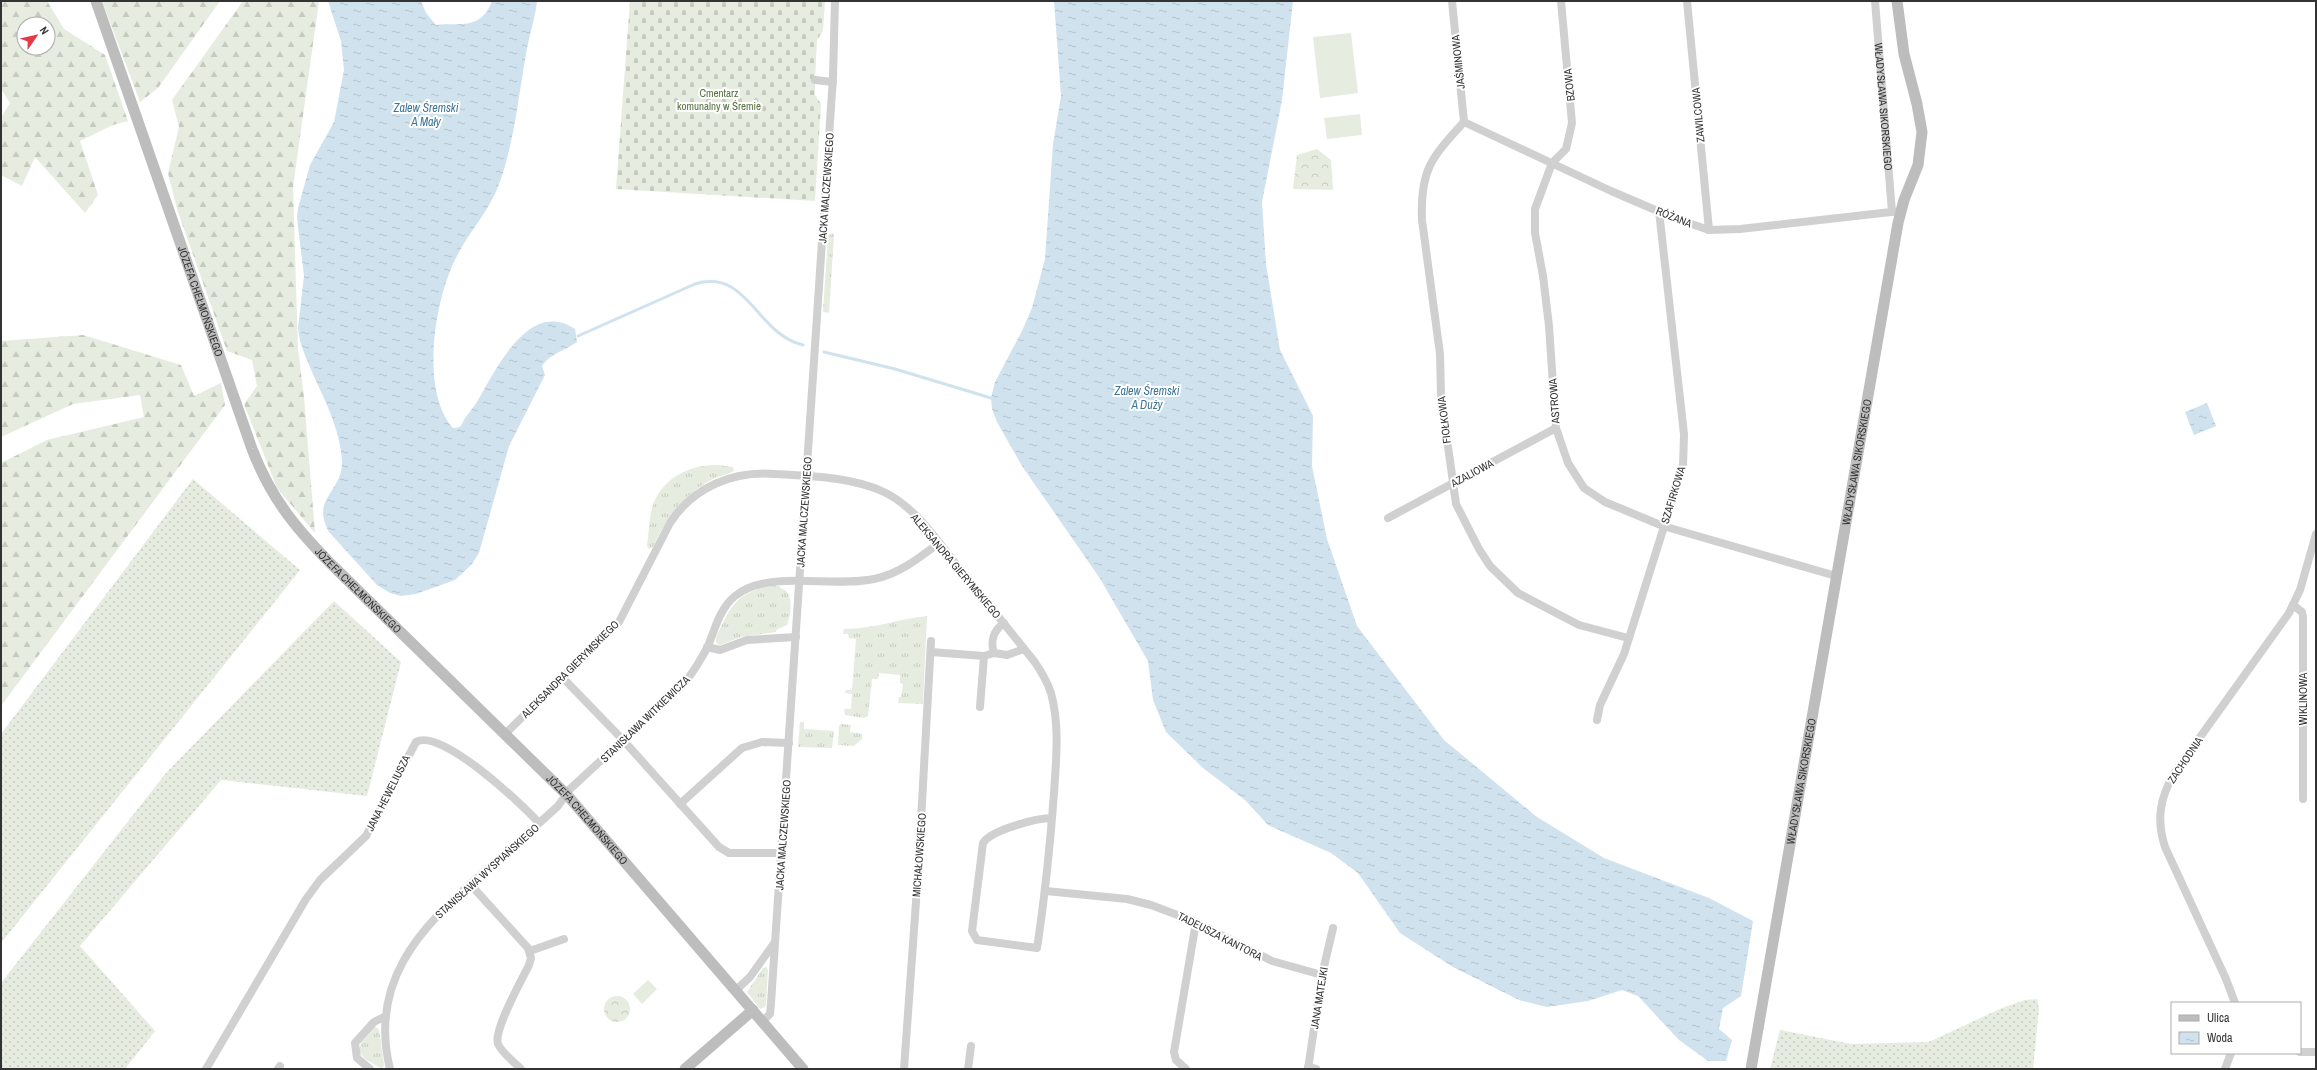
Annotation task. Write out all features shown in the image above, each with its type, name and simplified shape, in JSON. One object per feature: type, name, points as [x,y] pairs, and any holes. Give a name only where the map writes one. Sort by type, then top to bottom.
[{"type":"street","name":"JÓZEFA CHEŁMOŃSKIEGO","points":[[96,1],[252,449],[270,490],[284,512],[320,553],[567,795],[803,1069]]},
{"type":"street","name":"JACKA MALCZEWSKIEGO","points":[[763,1021],[768,1016],[771,1008],[776,942],[833,82],[835,1]]},
{"type":"street","name":"JAŚMINOWA","points":[[1452,1],[1464,122]]},
{"type":"street","name":"BZOWA","points":[[1552,163],[1566,149],[1572,123],[1561,1]]},
{"type":"street","name":"ZAWILCOWA","points":[[1687,1],[1709,230]]},
{"type":"street","name":"WŁADYSŁAWA SIKORSKIEGO","points":[[1751,1069],[1836,576],[1896,212],[1875,1]]},
{"type":"street","name":"WŁADYSŁAWA SIKORSKIEGO","points":[[1896,212],[1918,165],[1922,132],[1917,104],[1904,54],[1898,1]]},
{"type":"street","points":[[815,80],[833,82]]},
{"type":"street","name":"RÓŻANA","points":[[1464,122],[1659,211],[1709,230],[1740,229],[1896,212]]},
{"type":"street","name":"FIOŁKOWA","points":[[1464,122],[1434,157],[1424,179],[1421,198],[1422,220],[1440,354],[1441,396],[1456,504],[1479,549],[1490,566],[1518,594],[1579,625],[1628,638]]},
{"type":"street","name":"ASTROWA","points":[[1552,163],[1535,209],[1535,233],[1543,276],[1556,428],[1568,463],[1584,488],[1605,502],[1663,526],[1836,576]]},
{"type":"street","name":"SZAFIRKOWA","points":[[1597,720],[1600,704],[1624,654],[1683,466],[1684,434],[1659,211]]},
{"type":"street","name":"AZALIOWA","points":[[1388,518],[1556,428]]},
{"type":"street","name":"ALEKSANDRA GIERYMSKIEGO","points":[[505,734],[619,622],[670,523],[692,498],[717,482],[740,475],[764,473],[807,476],[854,483],[883,492],[910,510],[939,542],[1024,649],[1044,677],[1053,702],[1056,743],[1052,818],[1046,891],[1037,948],[981,941],[974,937],[972,928],[984,840],[1032,820],[1052,818]]},
{"type":"street","name":"ZACHODNIA","points":[[2235,1002],[2226,979],[2165,847],[2159,824],[2160,808],[2164,792],[2175,772],[2280,627],[2293,605],[2316,534]]},
{"type":"street","name":"STANISŁAWA WITKIEWICZA","points":[[567,795],[570,789],[684,684],[707,647],[726,607],[740,592],[765,582],[859,581],[881,578],[903,568],[939,542]]},
{"type":"street","name":"WIKLINOWA","points":[[2293,605],[2302,612],[2304,617],[2303,798]]},
{"type":"street","points":[[994,653],[992,646],[994,636],[1004,623]]},
{"type":"street","points":[[707,647],[720,650],[747,640],[796,637]]},
{"type":"street","name":"MICHAŁOWSKIEGO","points":[[904,1069],[932,641]]},
{"type":"street","points":[[931,652],[984,656],[994,653],[1012,655],[1024,649]]},
{"type":"street","points":[[980,707],[984,656]]},
{"type":"street","points":[[563,678],[623,740],[715,844],[726,852],[782,854]]},
{"type":"street","name":"JANA HEWELIUSZA","points":[[206,1069],[306,899],[320,880],[356,847],[369,831],[416,742],[424,739],[433,741],[470,763],[510,792],[539,823]]},
{"type":"street","points":[[680,804],[742,748],[762,742],[789,742]]},
{"type":"street","name":"STANISŁAWA WYSPIAŃSKIEGO","points":[[390,1069],[384,1038],[384,1017],[391,988],[409,949],[445,907],[561,803],[567,795]]},
{"type":"street","points":[[470,884],[530,951],[531,958],[529,965],[501,1024],[497,1038],[500,1047],[521,1069]]},
{"type":"street","name":"TADEUSZA KANTORA","points":[[1046,891],[1127,900],[1175,912],[1268,960],[1322,974]]},
{"type":"street","points":[[1186,1069],[1176,1060],[1174,1052],[1196,922]]},
{"type":"street","name":"JANA MATEJKI","points":[[1311,1068],[1322,974],[1334,928]]},
{"type":"street","points":[[530,951],[564,939]]},
{"type":"street","points":[[736,990],[750,977],[776,942]]},
{"type":"street","points":[[685,1069],[753,1010]]},
{"type":"street","points":[[370,1069],[357,1058],[355,1043],[374,1022],[384,1017]]},
{"type":"street","points":[[968,1069],[971,1046]]},
{"type":"street","points":[[2301,1052],[2315,1052]]},
{"type":"street","points":[[2225,1069],[2231,1054]]},
{"type":"green space","points":[[1,1],[47,1],[64,29],[105,55],[128,121],[113,125],[80,141],[98,195],[85,213],[35,157],[22,186],[1,175],[1,118],[10,103],[1,89]]},
{"type":"green space","points":[[102,1],[220,1],[158,88],[140,102]]},
{"type":"green space","points":[[243,1],[319,1],[293,187],[298,349],[304,397],[315,533],[277,488],[244,404],[257,386],[252,360],[227,351],[177,209],[168,173],[179,127],[172,100]]},
{"type":"green space","name":"Cmentarz komunalny w Śremie","points":[[630,1],[825,1],[823,31],[817,40],[815,80],[815,95],[821,104],[815,201],[616,189]]},
{"type":"green space","points":[[1351,33],[1358,93],[1320,98],[1313,37]]},
{"type":"green space","points":[[1360,114],[1362,135],[1327,139],[1324,118]]},
{"type":"green space","points":[[1317,149],[1331,160],[1333,190],[1293,189],[1297,155]]},
{"type":"green space","points":[[832,233],[834,235],[829,313],[823,312],[828,236]]},
{"type":"green space","points":[[83,335],[181,365],[194,396],[221,383],[225,405],[1,706],[1,463],[47,440],[144,417],[140,395],[73,404],[1,437],[1,341]]},
{"type":"green space","points":[[707,465],[733,467],[734,471],[711,480],[683,501],[669,517],[653,547],[648,549],[647,545],[652,508],[656,497],[662,488],[669,481],[687,470]]},
{"type":"green space","points":[[193,479],[300,570],[1,943],[1,734]]},
{"type":"green space","points":[[780,586],[780,588],[785,590],[790,598],[790,615],[787,625],[776,630],[776,632],[741,637],[720,645],[717,644],[716,638],[718,633],[735,603],[755,590]]},
{"type":"green space","points":[[334,601],[401,662],[367,796],[221,780],[80,946],[155,1031],[125,1069],[1,1069],[1,983],[166,773]]},
{"type":"green space","points":[[927,616],[923,704],[898,703],[899,697],[901,697],[903,684],[900,683],[900,675],[879,673],[878,679],[872,679],[868,716],[864,718],[845,715],[844,709],[851,709],[852,694],[845,693],[846,690],[852,690],[856,639],[849,638],[848,634],[843,634],[844,629],[854,629]]},
{"type":"green space","points":[[800,722],[804,722],[804,729],[834,731],[832,748],[798,747]]},
{"type":"green space","points":[[841,724],[851,725],[850,732],[862,734],[862,739],[854,746],[838,745],[839,726]]},
{"type":"green space","points":[[766,967],[768,970],[766,1004],[765,1007],[760,1009],[747,992],[763,968]]},
{"type":"green space","points":[[648,980],[657,989],[642,1004],[633,994]]},
{"type":"green space","points":[[617,996],[626,1000],[630,1009],[626,1018],[617,1022],[608,1018],[604,1009],[608,1000]]},
{"type":"green space","points":[[2037,999],[2039,1009],[2033,1069],[1770,1069],[1780,1030],[1851,1044],[1929,1042],[2002,1008],[2025,1000]]},
{"type":"green space","points":[[375,1027],[379,1029],[384,1065],[382,1069],[365,1059],[359,1051],[361,1043]]},
{"type":"water","name":"Zalew Śremski A Mały","points":[[328,1],[421,1],[426,13],[436,25],[461,24],[476,21],[487,11],[492,1],[537,1],[526,54],[512,138],[498,187],[489,205],[458,254],[443,293],[437,317],[434,342],[436,391],[443,411],[453,428],[461,426],[504,356],[529,330],[543,323],[558,322],[575,329],[577,342],[553,355],[542,366],[545,375],[509,446],[479,553],[472,564],[455,580],[416,594],[401,596],[390,593],[377,585],[329,532],[324,520],[323,511],[325,503],[338,480],[341,472],[342,461],[340,445],[331,415],[300,341],[298,328],[304,276],[297,218],[298,208],[310,165],[334,122],[344,70],[341,41]]},
{"type":"water","name":"Zalew Śremski A Duży","points":[[1054,1],[1293,1],[1282,100],[1262,202],[1266,264],[1280,350],[1313,416],[1312,466],[1327,539],[1357,626],[1444,740],[1537,817],[1604,858],[1709,898],[1753,921],[1741,996],[1723,1008],[1719,1029],[1732,1040],[1726,1061],[1708,1061],[1679,1040],[1638,996],[1622,990],[1588,1001],[1547,1007],[1519,1000],[1453,967],[1400,933],[1358,873],[1331,853],[1268,825],[1245,800],[1203,768],[1166,732],[1153,700],[1148,661],[1099,577],[1022,466],[997,422],[992,409],[991,398],[995,382],[1022,331],[1032,308],[1045,259],[1053,144],[1061,96]]},
{"type":"water","points":[[2207,403],[2216,426],[2194,435],[2185,412]]},
{"type":"waterway","points":[[578,336],[695,284],[713,282],[728,285],[740,293],[774,329],[787,339],[803,345]]},
{"type":"waterway","points":[[824,352],[895,369],[991,398]]}]
